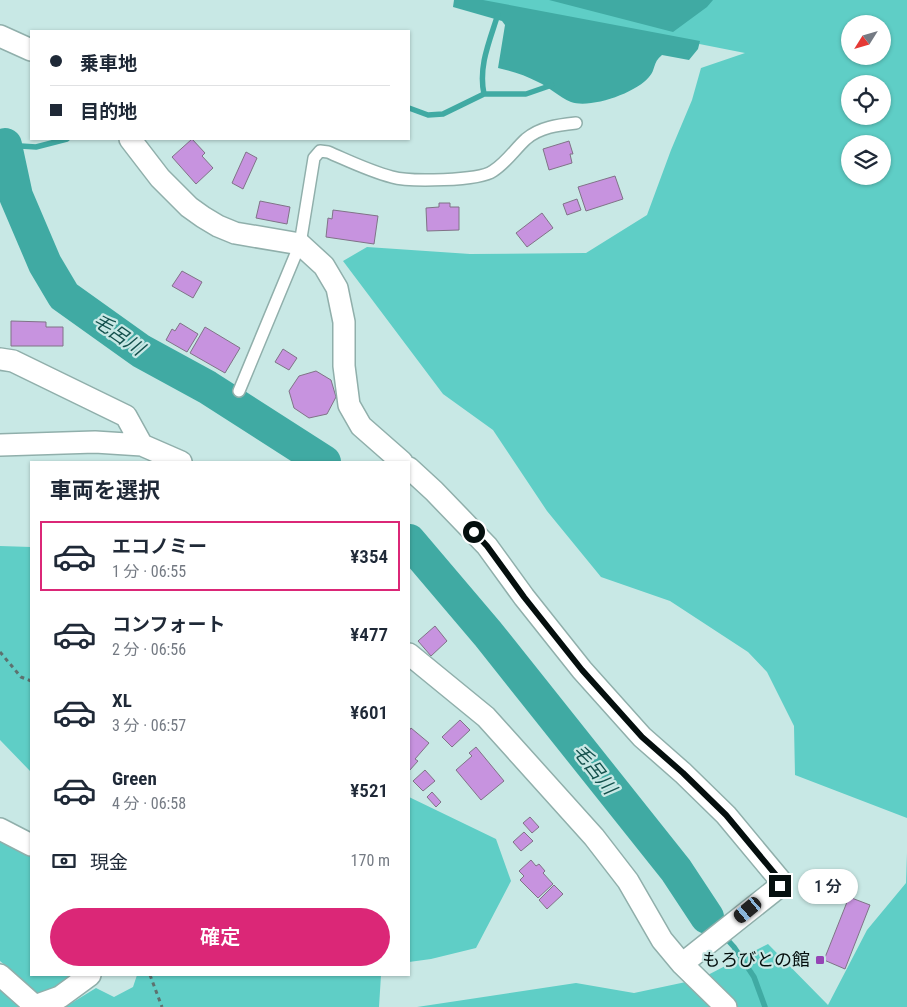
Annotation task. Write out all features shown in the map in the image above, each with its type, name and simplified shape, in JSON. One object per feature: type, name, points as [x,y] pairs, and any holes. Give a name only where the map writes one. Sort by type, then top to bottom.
[{"type":"street","points":[[0,36],[30,50]]},
{"type":"street","points":[[131,140],[160,178],[189,207],[218,226],[236,232],[300,244],[324,266],[338,288],[344,322],[344,366],[349,405],[361,426],[401,461]]},
{"type":"street","points":[[0,359],[13,361],[126,416],[142,445]]},
{"type":"street","points":[[0,445],[95,442],[142,445],[179,461]]},
{"type":"street","points":[[410,469],[487,546],[524,597],[594,684],[642,737],[683,773],[726,815],[780,880],[780,886],[687,960]]},
{"type":"street","points":[[410,655],[486,717],[594,837],[628,881],[662,940],[687,960],[726,1007]]},
{"type":"street","points":[[0,829],[30,844]]},
{"type":"street","points":[[0,975],[35,1006],[60,997],[89,976]]},
{"type":"lane","points":[[239,391],[300,244],[314,158],[320,152],[328,152],[369,170],[394,178],[435,180],[473,178],[492,172],[526,139],[541,129],[576,123]]},
{"type":"path","points":[[0,652],[21,677],[30,681]]},
{"type":"path","points":[[150,976],[162,1007]]},
{"type":"shaded area","points":[[454,0],[483,0],[700,41],[698,49],[689,60],[662,55],[649,77],[634,89],[601,101],[579,104],[567,100],[528,77],[498,68],[505,25],[502,21],[453,7]]},
{"type":"shaded area","points":[[476,0],[907,0],[907,818],[795,775],[794,726],[767,672],[748,652],[670,601],[601,577],[547,511],[493,430],[443,394],[343,261],[367,247],[470,254],[586,253],[647,215],[692,100],[701,68],[745,53]]},
{"type":"shaded area","points":[[549,0],[713,0],[707,7],[673,32]]},
{"type":"shaded area","points":[[0,546],[30,547],[30,771],[0,740]]},
{"type":"shaded area","points":[[410,797],[496,839],[511,881],[476,948],[431,959],[410,962]]},
{"type":"shaded area","points":[[0,836],[30,851],[30,976],[79,976],[57,993],[38,994],[0,961]]},
{"type":"shaded area","points":[[907,853],[907,1007],[417,1007],[576,983],[634,993],[700,979],[768,944],[828,1005],[867,930],[906,883]]},
{"type":"shaded area","points":[[137,976],[381,976],[379,1007],[62,1007],[96,988],[114,997],[133,987]]},
{"type":"shaded area","points":[[0,979],[30,1007],[0,1007]]},
{"type":"building","points":[[193,140],[205,153],[202,156],[213,168],[196,184],[172,157]]},
{"type":"building","points":[[569,141],[573,154],[570,154],[572,163],[549,170],[543,149]]},
{"type":"building","points":[[246,152],[257,158],[243,189],[232,183]]},
{"type":"building","points":[[615,176],[623,199],[586,211],[578,187]]},
{"type":"building","points":[[577,199],[581,210],[567,215],[563,204]]},
{"type":"building","points":[[260,201],[290,207],[287,224],[256,218]]},
{"type":"building","points":[[439,203],[450,203],[450,207],[459,207],[459,230],[427,231],[426,208],[439,207]]},
{"type":"building","points":[[333,210],[378,216],[374,244],[326,237],[328,218],[332,219]]},
{"type":"building","points":[[542,213],[553,228],[527,247],[516,233]]},
{"type":"building","points":[[182,271],[202,282],[193,298],[172,286]]},
{"type":"building","points":[[11,321],[46,322],[46,327],[63,327],[63,346],[11,346]]},
{"type":"building","points":[[180,323],[198,334],[187,352],[166,340],[172,329],[175,331]]},
{"type":"building","points":[[205,327],[240,348],[225,373],[190,353]]},
{"type":"building","points":[[283,349],[297,358],[289,370],[275,362]]},
{"type":"building","points":[[316,371],[331,380],[336,397],[327,414],[309,418],[294,408],[289,391],[299,376]]},
{"type":"building","points":[[435,626],[447,641],[431,656],[418,641]]},
{"type":"building","points":[[460,720],[470,730],[452,747],[442,737]]},
{"type":"building","points":[[411,728],[429,743],[415,759],[418,761],[410,770]]},
{"type":"building","points":[[476,747],[504,781],[481,800],[456,770],[472,756],[469,753]]},
{"type":"building","points":[[425,770],[435,781],[423,791],[413,781]]},
{"type":"building","points":[[432,792],[441,802],[436,807],[427,797]]},
{"type":"building","points":[[530,817],[539,827],[532,833],[523,823]]},
{"type":"building","points":[[524,832],[533,841],[521,851],[513,842]]},
{"type":"building","points":[[531,860],[536,866],[539,864],[545,871],[543,873],[553,884],[538,898],[520,880],[524,876],[519,871]]},
{"type":"building","points":[[554,885],[563,894],[547,909],[539,900]]},
{"type":"building","points":[[849,897],[870,905],[845,969],[824,960]]},
{"type":"waterway","points":[[484,94],[484,63],[488,43],[498,14]]},
{"type":"waterway","points":[[410,108],[428,115],[443,114],[484,94],[526,94],[552,85]]},
{"type":"waterway","points":[[0,134],[5,145],[36,147],[63,140]]},
{"type":"waterway","name":"毛呂川","points":[[5,145],[16,196],[45,264],[64,296],[141,351],[207,387],[322,461]]},
{"type":"waterway","name":"毛呂川","points":[[410,542],[488,634],[676,870],[707,917]]},
{"type":"waterway","name":"毛呂川","points":[[707,917],[718,929]]},
{"type":"waterway","name":"毛呂川","points":[[724,936],[734,947],[754,977],[765,1007]]},
{"type":"place","name":"もろびとの館","points":[[820,960]]},
{"type":"route","points":[[474,532],[487,546],[524,597],[582,670],[642,737],[683,773],[726,815],[780,880],[780,886]]}]
